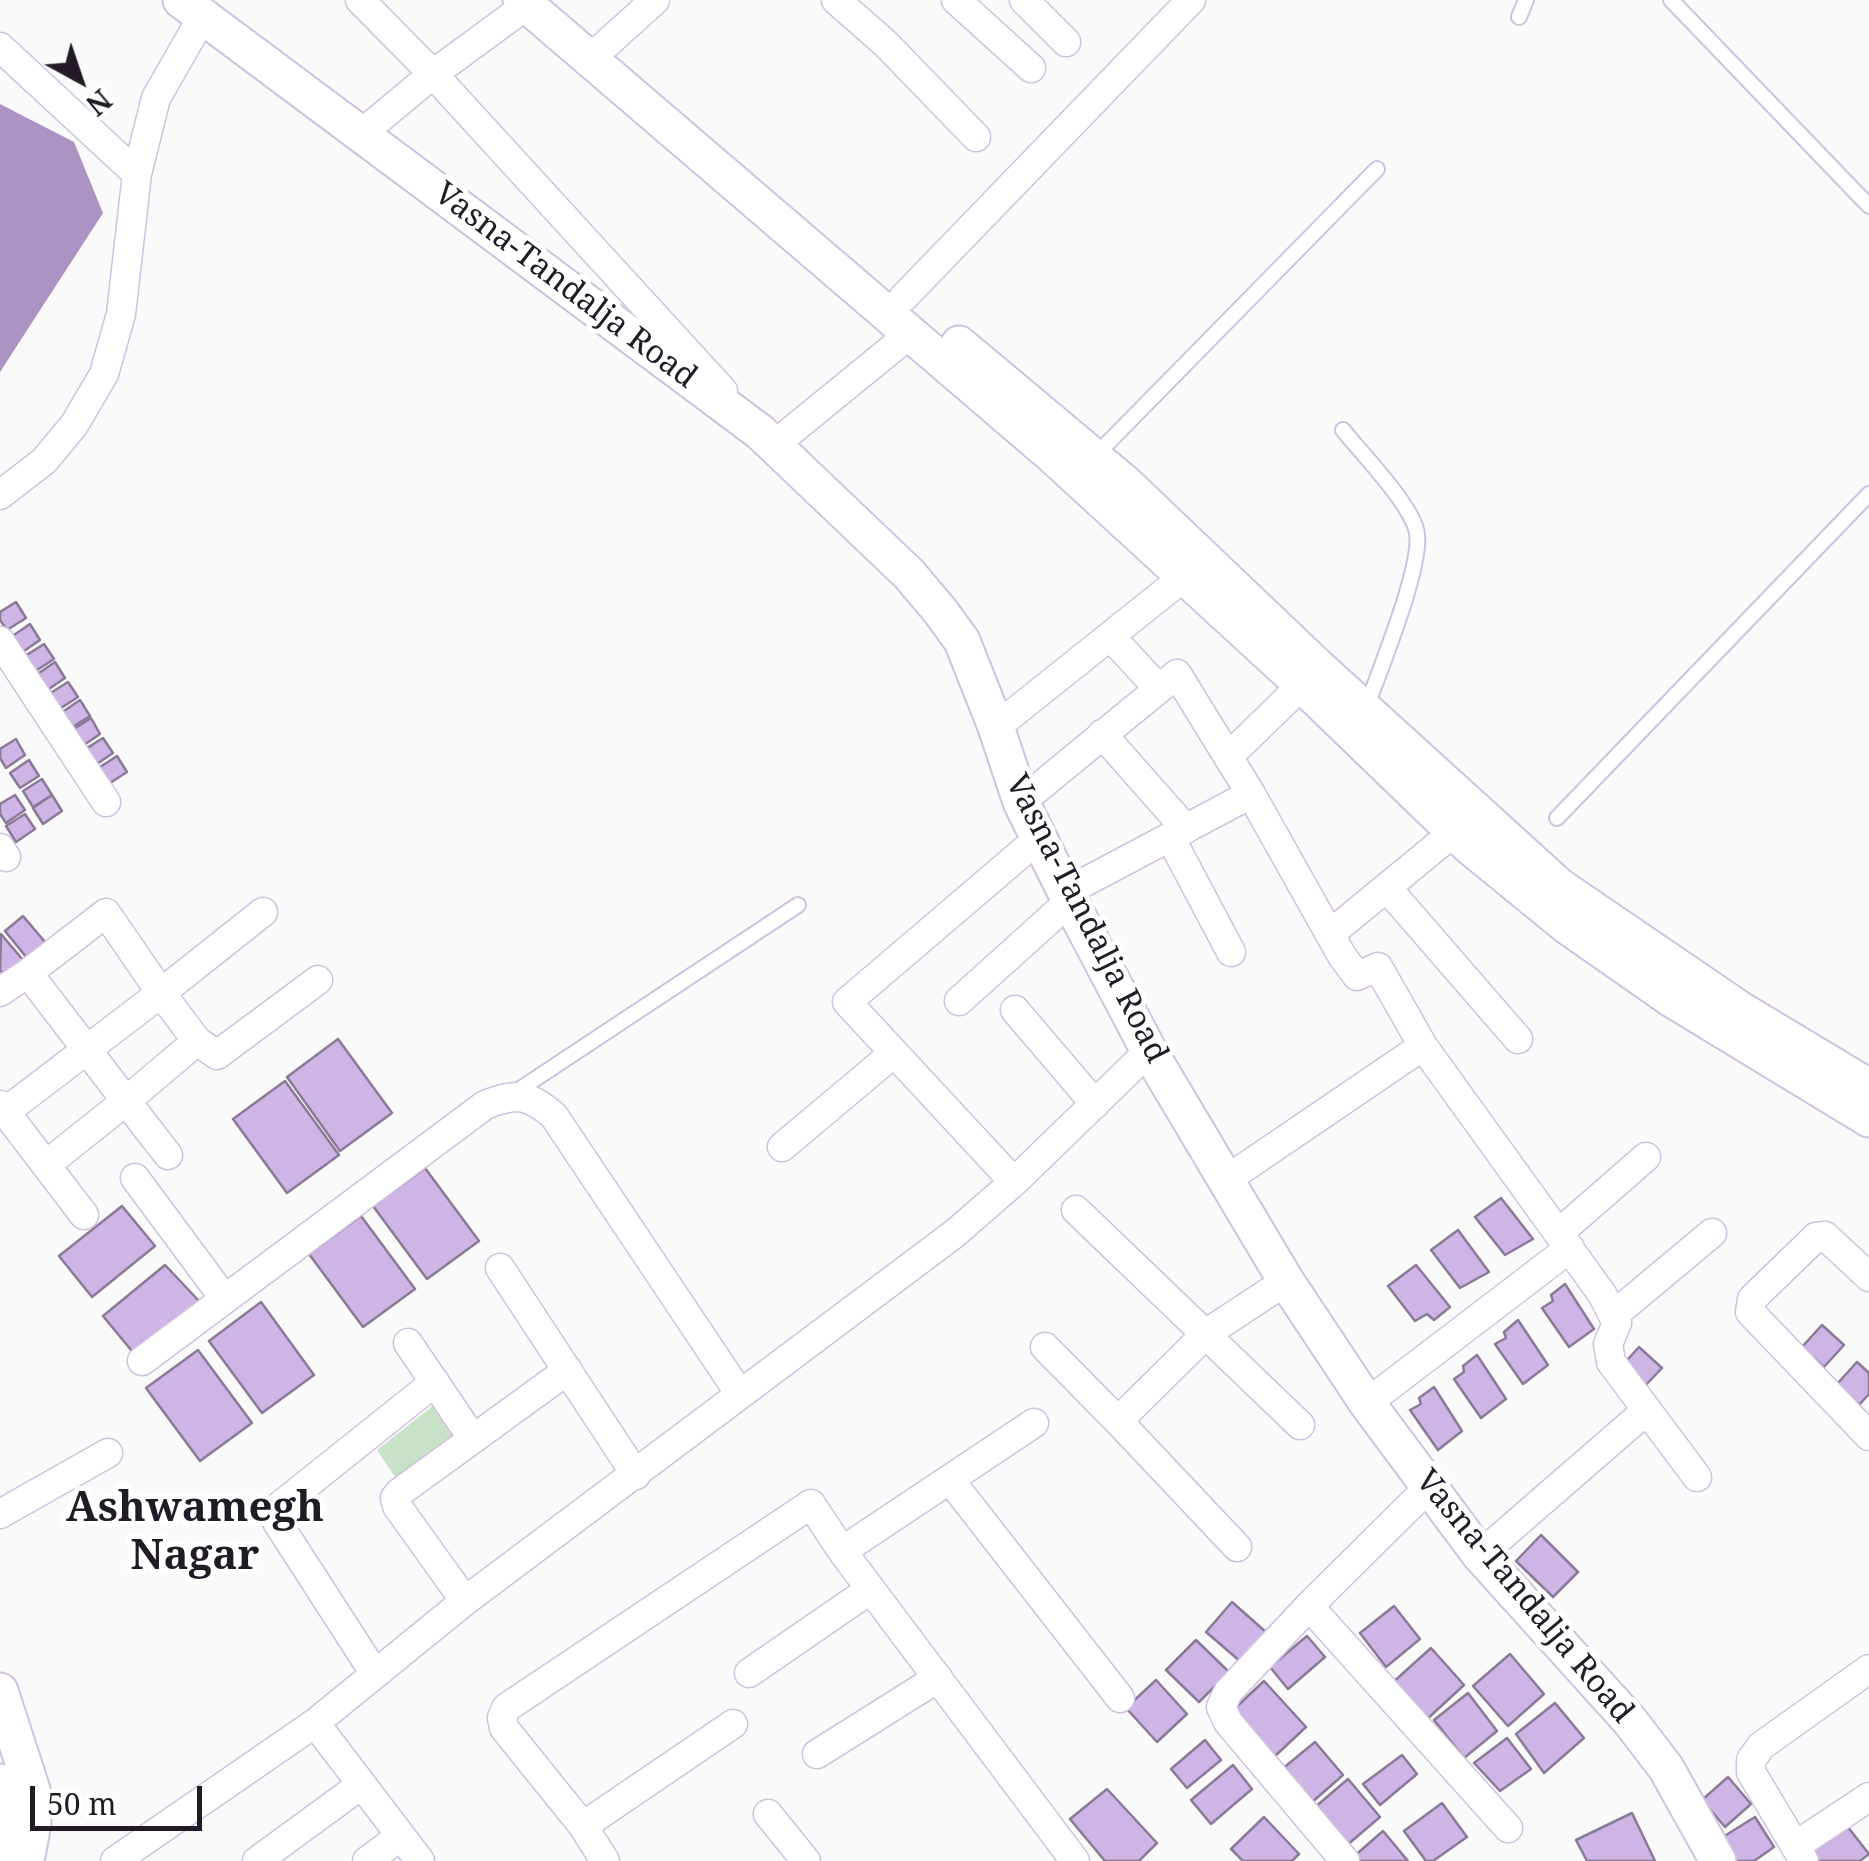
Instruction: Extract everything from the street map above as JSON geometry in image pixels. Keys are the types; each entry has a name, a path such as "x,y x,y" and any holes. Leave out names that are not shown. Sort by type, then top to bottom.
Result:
{"street":[{"path":"360,0 433,74 767,438 910,334"},
{"path":"602,48 655,0"},
{"path":"836,0 886,44 976,137"},
{"path":"956,0 1031,68"},
{"path":"1024,0 1066,42"},
{"path":"904,298 1191,0"},
{"path":"361,134 433,74 540,6"},
{"path":"540,6 602,48 1094,458 1559,886 1741,1010 1869,1088"},
{"path":"540,6 1053,456 1302,685 1454,832 1567,926 1670,998 1869,1120"},
{"path":"0,495 44,461 74,425 104,374 120,314 137,174 156,98 192,8"},
{"name":"Vasna-Tandalja Road","path":"192,8 767,438 910,574 962,641 1038,839 1150,1051 1286,1281 1367,1404 1480,1556 1630,1721 1666,1768 1718,1861"},
{"path":"0,46 137,174"},
{"path":"996,728 1184,577"},
{"path":"1110,636 1158,688"},
{"path":"0,641 106,802"},
{"path":"1021,802 1178,674 1357,976 1378,967 1423,1046 1615,1314 1618,1323 1607,1354 1697,1477"},
{"path":"1228,757 1302,685"},
{"path":"1102,734 1178,832 1230,952"},
{"path":"959,1001 1068,897 1251,794"},
{"path":"1330,934 1454,832"},
{"path":"1014,1182 847,1002 1038,839"},
{"path":"1386,888 1518,1039"},
{"path":"84,1215 2,1109 263,912"},
{"path":"0,992 106,914 198,1041 217,1054 318,980"},
{"path":"28,973 168,1155"},
{"path":"1016,1010 1095,1104"},
{"path":"47,1164 198,1041"},
{"path":"1226,1180 1423,1046"},
{"path":"115,1861 315,1723 465,1601 898,1278 1014,1182 1150,1051"},
{"path":"782,1147 894,1053"},
{"path":"142,1361 484,1105 510,1096 530,1098 554,1116 740,1394"},
{"path":"1367,1404 1565,1240 1646,1157"},
{"path":"134,1178 224,1298"},
{"path":"1076,1210 1300,1425"},
{"path":"1615,1314 1712,1233"},
{"path":"1869,1277 1825,1236 1816,1237 1752,1299 1750,1312 1869,1436"},
{"path":"500,1268 636,1475"},
{"path":"1118,1420 1207,1333 1286,1281"},
{"path":"408,1342 472,1439"},
{"path":"1045,1347 1237,1547"},
{"path":"465,1601 396,1506 396,1498 568,1370"},
{"path":"374,1674 275,1516 280,1503 435,1382"},
{"path":"1480,1556 1647,1410"},
{"path":"842,1551 1034,1423"},
{"path":"0,1514 108,1453"},
{"path":"950,1480 1120,1698"},
{"path":"1345,1861 1228,1722 1221,1707 1228,1692 1308,1606 1428,1488"},
{"path":"605,1861 583,1826 504,1728 506,1708 811,1504 842,1551 1075,1861"},
{"path":"749,1673 871,1589"},
{"path":"1308,1606 1508,1828"},
{"path":"1869,1669 1760,1746 1751,1760 1751,1772 1799,1853 1869,1797"},
{"path":"817,1754 938,1678"},
{"path":"0,1690 32,1790 33,1823 26,1861"},
{"path":"315,1723 420,1861"},
{"path":"583,1826 733,1724"},
{"path":"0,1782 6,1830 0,1853"},
{"path":"256,1861 361,1785"},
{"path":"768,1814 806,1861"},
{"path":"367,1861 401,1836"}],"lane":[{"path":"1520,17 1526,0"},
{"path":"1672,0 1869,206"},
{"path":"1094,458 1377,169"},
{"path":"1342,430 1410,514 1418,531 1407,589 1366,710"},
{"path":"1558,818 1869,494"},
{"path":"510,1096 798,905"}],"green space":[{"path":"434,1405 457,1432 397,1480 377,1450"}],"shaded area":[{"path":"0,104 74,142 103,213 0,372"}],"building":[{"path":"16,602 26,618 7,630 0,612"},
{"path":"30,624 40,640 21,653 11,637"},
{"path":"44,644 54,659 34,672 25,656"},
{"path":"55,662 65,678 46,691 36,675"},
{"path":"68,682 78,697 58,710 49,694"},
{"path":"80,700 90,716 71,728 61,713"},
{"path":"91,718 100,734 81,747 71,731"},
{"path":"103,738 113,753 94,766 84,750"},
{"path":"16,739 25,755 6,768 0,749"},
{"path":"117,756 127,772 107,785 97,769"},
{"path":"29,760 39,776 20,788 10,773"},
{"path":"42,779 52,795 33,807 23,791"},
{"path":"15,795 25,810 6,823 0,814 0,804"},
{"path":"52,795 62,811 43,824 33,808"},
{"path":"25,814 35,829 16,842 6,826"},
{"path":"23,916 45,942 27,958 5,931"},
{"path":"1,934 23,960 5,976 0,970"},
{"path":"338,1039 392,1113 340,1151 287,1077"},
{"path":"285,1081 339,1155 287,1193 233,1119"},
{"path":"425,1168 479,1241 427,1279 373,1206"},
{"path":"1501,1198 1533,1239 1505,1255 1475,1217"},
{"path":"122,1206 155,1246 92,1297 59,1256"},
{"path":"361,1216 415,1289 363,1327 309,1254"},
{"path":"1458,1230 1489,1272 1460,1288 1431,1250"},
{"path":"165,1265 200,1302 136,1356 103,1316"},
{"path":"1416,1265 1450,1307 1434,1320 1427,1314 1415,1321 1388,1286"},
{"path":"1565,1284 1594,1329 1569,1347 1542,1308 1553,1301 1551,1295"},
{"path":"261,1302 314,1375 262,1413 209,1341"},
{"path":"1518,1320 1548,1365 1523,1384 1495,1344 1506,1338 1504,1332"},
{"path":"1822,1325 1844,1345 1824,1367 1802,1347"},
{"path":"1639,1347 1662,1368 1641,1390 1619,1369"},
{"path":"198,1350 252,1423 200,1461 146,1388"},
{"path":"1477,1355 1506,1399 1481,1418 1454,1379"},
{"path":"1857,1362 1869,1373 1869,1394 1859,1405 1837,1384"},
{"path":"1434,1387 1462,1431 1438,1450 1410,1410 1421,1404 1419,1398"},
{"path":"1541,1535 1578,1572 1553,1597 1516,1561"},
{"path":"1232,1602 1267,1633 1241,1662 1206,1632"},
{"path":"1394,1606 1420,1639 1386,1667 1360,1633"},
{"path":"1307,1636 1325,1657 1288,1689 1270,1667"},
{"path":"1196,1640 1229,1672 1199,1702 1166,1670"},
{"path":"1431,1648 1464,1685 1425,1721 1391,1684"},
{"path":"1510,1654 1544,1694 1508,1726 1473,1686"},
{"path":"1156,1680 1187,1714 1157,1742 1126,1708"},
{"path":"1264,1681 1306,1727 1274,1757 1231,1712"},
{"path":"1468,1693 1497,1731 1464,1758 1434,1720"},
{"path":"1555,1703 1584,1738 1544,1773 1516,1734"},
{"path":"1507,1738 1531,1769 1500,1791 1474,1763"},
{"path":"1205,1740 1221,1760 1187,1788 1171,1769"},
{"path":"1315,1742 1343,1775 1310,1804 1281,1770"},
{"path":"1402,1755 1417,1774 1380,1805 1363,1784"},
{"path":"1233,1765 1252,1789 1211,1824 1191,1800"},
{"path":"1728,1777 1751,1804 1725,1827 1702,1800"},
{"path":"1348,1779 1380,1817 1346,1846 1314,1808"},
{"path":"1107,1789 1157,1843 1139,1861 1105,1861 1070,1819"},
{"path":"1442,1803 1467,1837 1433,1861 1426,1861 1404,1831"},
{"path":"1632,1813 1655,1861 1587,1861 1576,1840"},
{"path":"1264,1817 1299,1854 1292,1861 1243,1861 1231,1849"},
{"path":"1755,1817 1774,1847 1754,1861 1731,1861 1718,1840"},
{"path":"1840,1817 1869,1854 1860,1861 1810,1861 1800,1848"},
{"path":"1383,1831 1408,1861 1352,1861 1351,1859"}],"district":[{"name":"Ashwamegh Nagar","path":"195,1533"}]}
